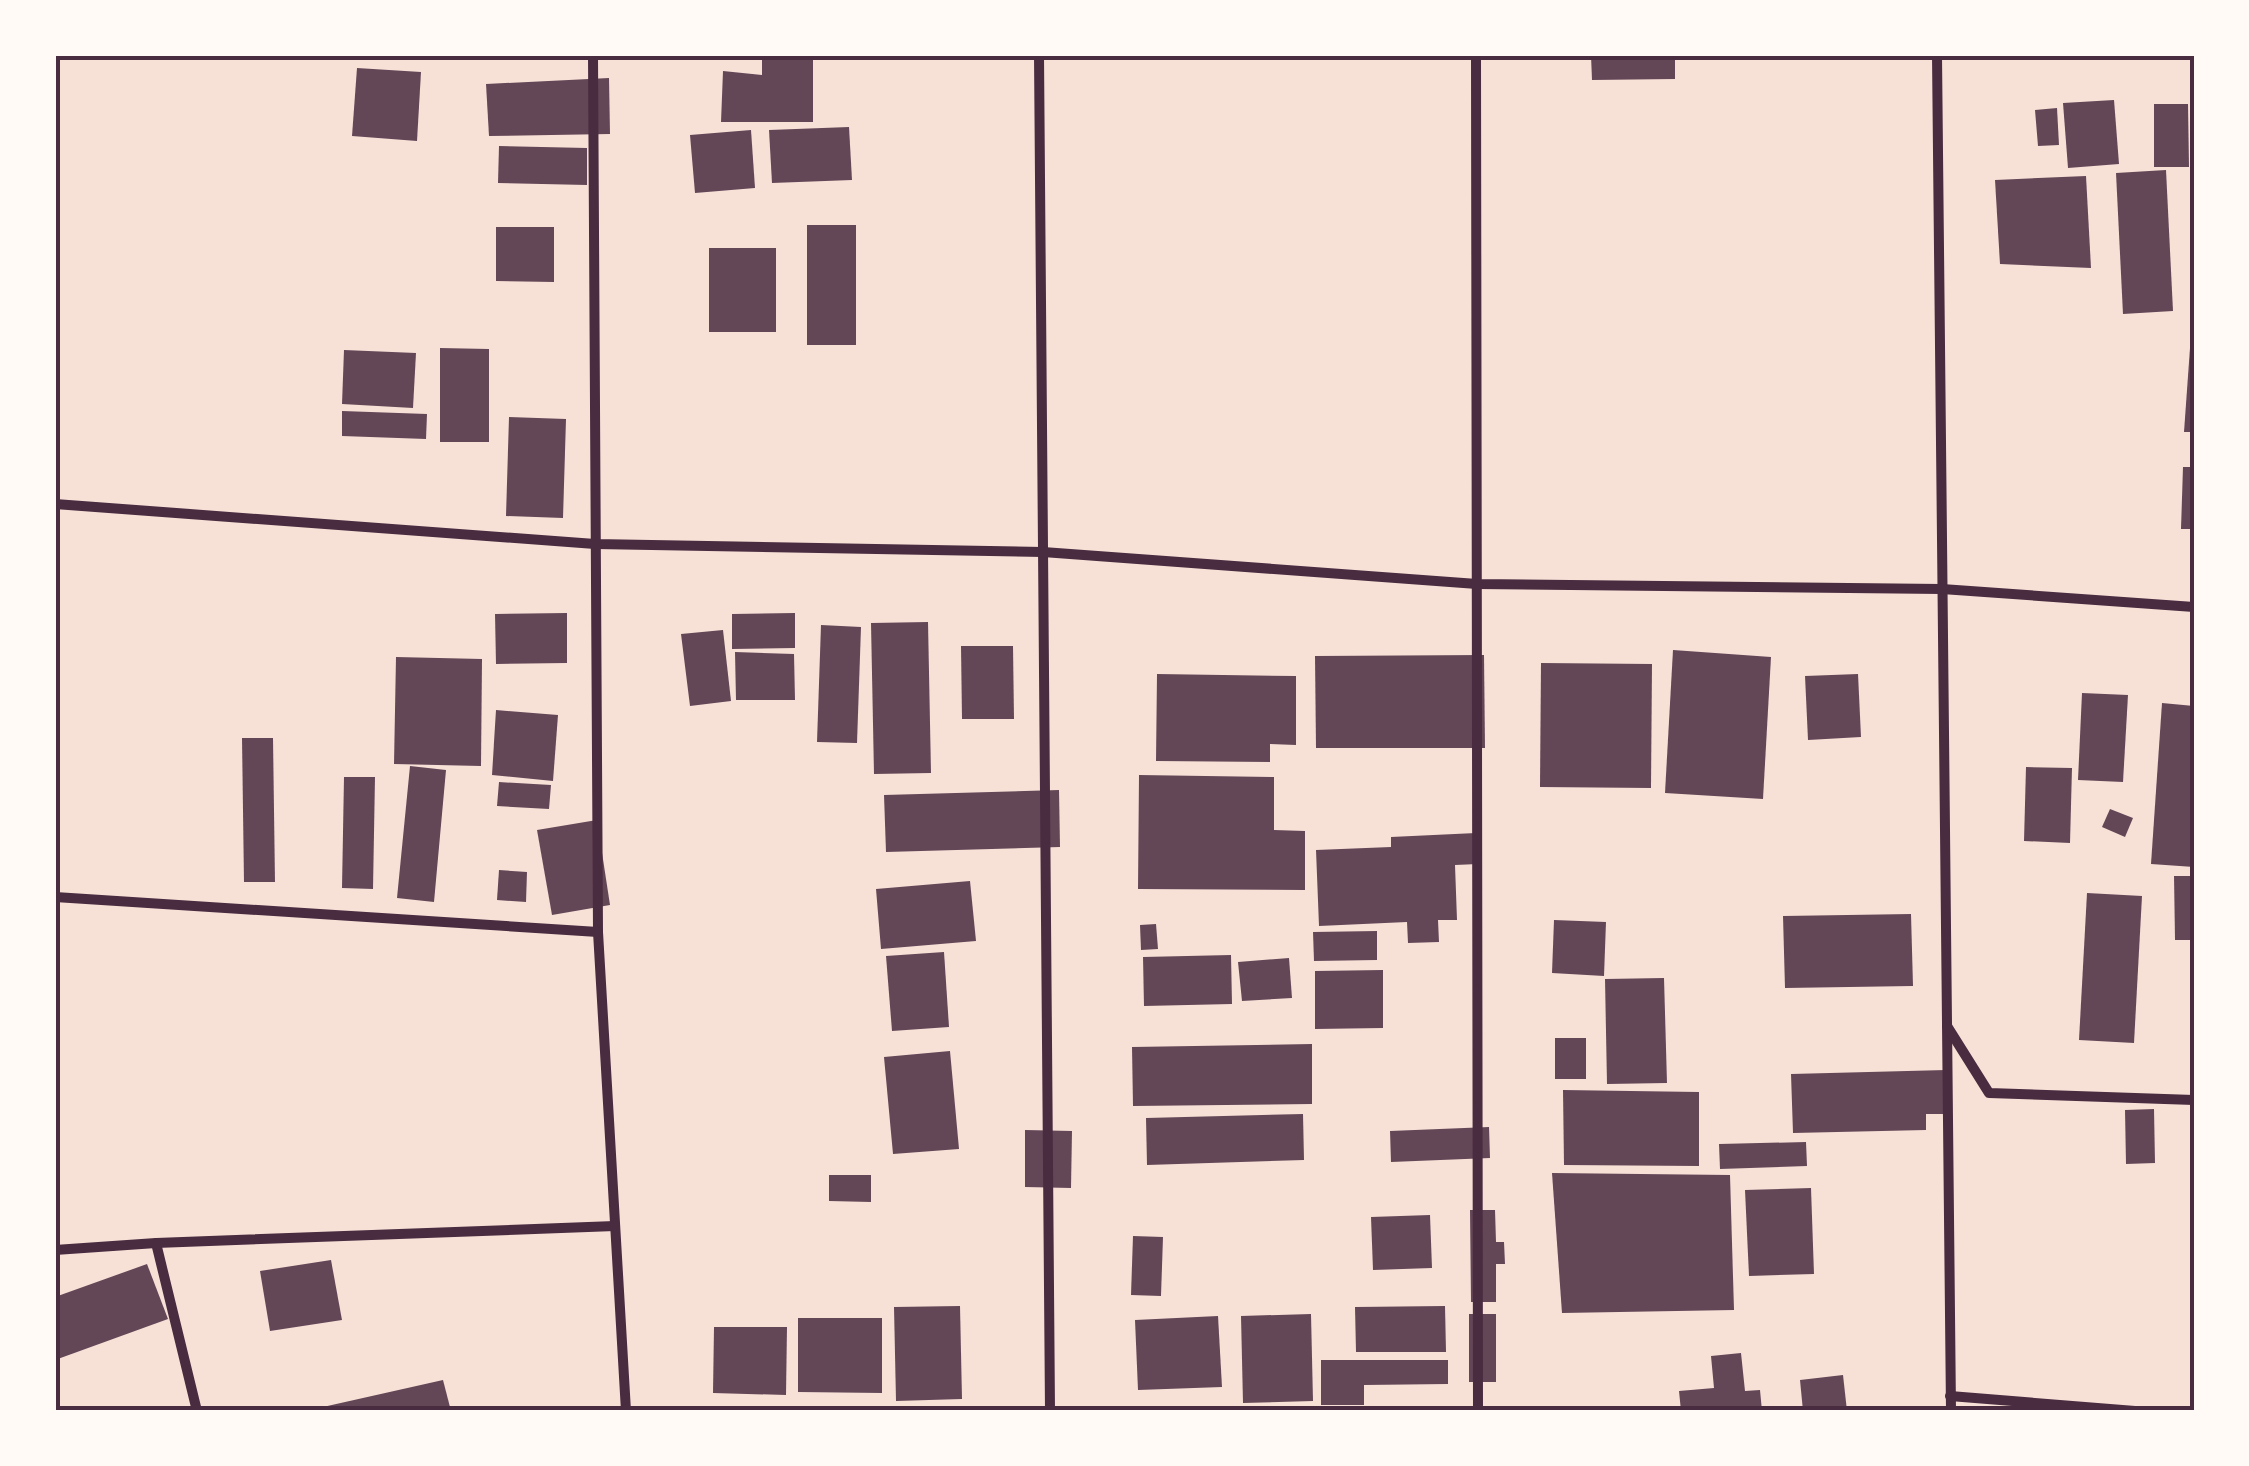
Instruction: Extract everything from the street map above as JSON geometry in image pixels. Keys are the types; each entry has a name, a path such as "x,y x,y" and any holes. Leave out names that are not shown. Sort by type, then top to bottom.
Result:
{"street":[{"path":"592,55 598,932 626,1411"},
{"path":"1038,55 1050,1411"},
{"path":"1476,55 1478,1411"},
{"path":"1937,55 1950,1411"},
{"path":"55,504 595,544 1043,552 1477,584 1942,590 2194,607"},
{"path":"55,897 598,932"},
{"path":"1946,1025 1989,1093 2194,1100"},
{"path":"55,1250 615,1226"},
{"path":"156,1243 197,1411"},
{"path":"1950,1396 2135,1411"}],"building":[{"path":"762,55 813,56 813,122 721,122 723,71 762,75"},
{"path":"1591,55 1675,55 1675,79 1592,80"},
{"path":"357,68 421,72 417,141 352,136"},
{"path":"609,78 610,134 489,136 486,84"},
{"path":"2114,100 2119,164 2068,168 2063,103"},
{"path":"2154,104 2188,104 2189,167 2154,167"},
{"path":"2057,108 2059,145 2038,146 2035,110"},
{"path":"849,127 852,180 772,183 769,130"},
{"path":"751,130 755,188 695,193 690,135"},
{"path":"499,146 587,148 587,185 498,183"},
{"path":"2166,170 2173,311 2123,314 2116,173"},
{"path":"2086,176 2091,268 2000,264 1995,180"},
{"path":"807,225 856,225 856,345 807,345"},
{"path":"496,227 554,227 554,282 496,281"},
{"path":"709,248 776,248 776,332 709,332"},
{"path":"2191,334 2194,432 2184,432"},
{"path":"440,348 489,349 489,442 440,442"},
{"path":"344,350 416,353 413,408 342,404"},
{"path":"342,411 427,414 426,439 342,436"},
{"path":"509,417 566,419 563,518 506,516"},
{"path":"2183,467 2194,467 2194,529 2181,529"},
{"path":"567,613 567,663 496,664 495,614"},
{"path":"795,613 795,648 732,649 732,614"},
{"path":"928,622 931,773 874,774 871,623"},
{"path":"821,625 861,627 857,743 817,742"},
{"path":"723,630 731,701 690,706 681,634"},
{"path":"961,646 1013,646 1014,719 962,719"},
{"path":"1673,650 1771,657 1763,799 1665,793"},
{"path":"735,652 794,654 795,700 736,700"},
{"path":"1484,655 1485,748 1316,748 1315,656"},
{"path":"396,657 482,659 481,766 394,764"},
{"path":"1541,663 1652,664 1651,788 1540,787"},
{"path":"1157,674 1296,676 1296,745 1270,744 1270,762 1156,761"},
{"path":"1858,674 1861,737 1808,740 1805,676"},
{"path":"2082,693 2128,695 2123,782 2078,780"},
{"path":"2162,703 2194,706 2194,867 2151,864"},
{"path":"496,710 558,715 553,781 492,775"},
{"path":"242,738 273,738 275,882 244,882"},
{"path":"410,766 446,770 434,902 397,898"},
{"path":"2026,767 2072,768 2070,843 2024,841"},
{"path":"1139,775 1274,777 1274,830 1305,831 1305,890 1138,889"},
{"path":"344,777 375,777 373,889 342,888"},
{"path":"499,782 551,785 549,809 497,806"},
{"path":"1059,790 1060,847 886,852 884,795"},
{"path":"2110,809 2133,818 2125,837 2102,827"},
{"path":"597,820 610,905 552,915 537,830"},
{"path":"1476,833 1478,864 1455,865 1457,920 1438,920 1439,942 1408,943 1407,922 1319,926 1316,850 1391,847 1391,837"},
{"path":"499,870 527,872 526,902 497,900"},
{"path":"2174,876 2194,876 2194,940 2175,940"},
{"path":"970,881 976,941 881,949 876,889"},
{"path":"2087,893 2142,896 2134,1043 2079,1040"},
{"path":"1911,914 1913,986 1785,988 1783,916"},
{"path":"1554,920 1606,922 1604,976 1552,973"},
{"path":"1156,924 1158,949 1141,950 1140,925"},
{"path":"1377,931 1377,960 1314,961 1313,932"},
{"path":"944,952 949,1027 892,1031 886,956"},
{"path":"1231,955 1232,1004 1144,1006 1143,957"},
{"path":"1289,958 1292,998 1242,1001 1238,962"},
{"path":"1383,970 1383,1028 1315,1029 1315,971"},
{"path":"1664,978 1667,1083 1607,1084 1605,979"},
{"path":"1555,1038 1586,1038 1586,1079 1555,1079"},
{"path":"1312,1044 1312,1104 1133,1106 1132,1047"},
{"path":"950,1051 959,1149 893,1154 884,1057"},
{"path":"1946,1070 1948,1114 1926,1114 1926,1130 1793,1133 1791,1074"},
{"path":"1563,1090 1699,1092 1699,1166 1564,1165"},
{"path":"2154,1109 2155,1163 2126,1164 2125,1110"},
{"path":"1303,1114 1304,1160 1147,1165 1146,1118"},
{"path":"1489,1127 1490,1158 1391,1162 1390,1131"},
{"path":"1025,1130 1072,1131 1071,1188 1025,1187"},
{"path":"1806,1142 1807,1166 1720,1169 1719,1144"},
{"path":"1552,1173 1730,1175 1734,1310 1562,1313"},
{"path":"829,1175 871,1175 871,1202 829,1201"},
{"path":"1811,1188 1814,1274 1749,1276 1745,1190"},
{"path":"1470,1210 1495,1210 1496,1242 1504,1242 1505,1264 1496,1264 1496,1302 1471,1302"},
{"path":"1430,1215 1432,1268 1373,1270 1371,1217"},
{"path":"1133,1236 1163,1237 1161,1296 1131,1295"},
{"path":"331,1260 342,1320 270,1331 260,1271"},
{"path":"147,1264 168,1319 55,1360 55,1297"},
{"path":"960,1306 962,1399 896,1401 894,1307"},
{"path":"1445,1306 1446,1352 1356,1352 1355,1307"},
{"path":"1311,1314 1313,1401 1243,1403 1241,1316"},
{"path":"1469,1314 1496,1314 1496,1382 1469,1382"},
{"path":"1218,1316 1222,1387 1138,1390 1135,1320"},
{"path":"798,1318 882,1318 882,1393 798,1392"},
{"path":"714,1327 787,1327 786,1395 713,1393"},
{"path":"1741,1353 1745,1391 1760,1390 1762,1411 1681,1411 1679,1391 1714,1388 1711,1356"},
{"path":"1321,1360 1448,1360 1448,1384 1364,1385 1364,1405 1321,1405"},
{"path":"1843,1375 1847,1411 1803,1411 1800,1380"},
{"path":"443,1380 451,1411 314,1411 314,1409"}]}
